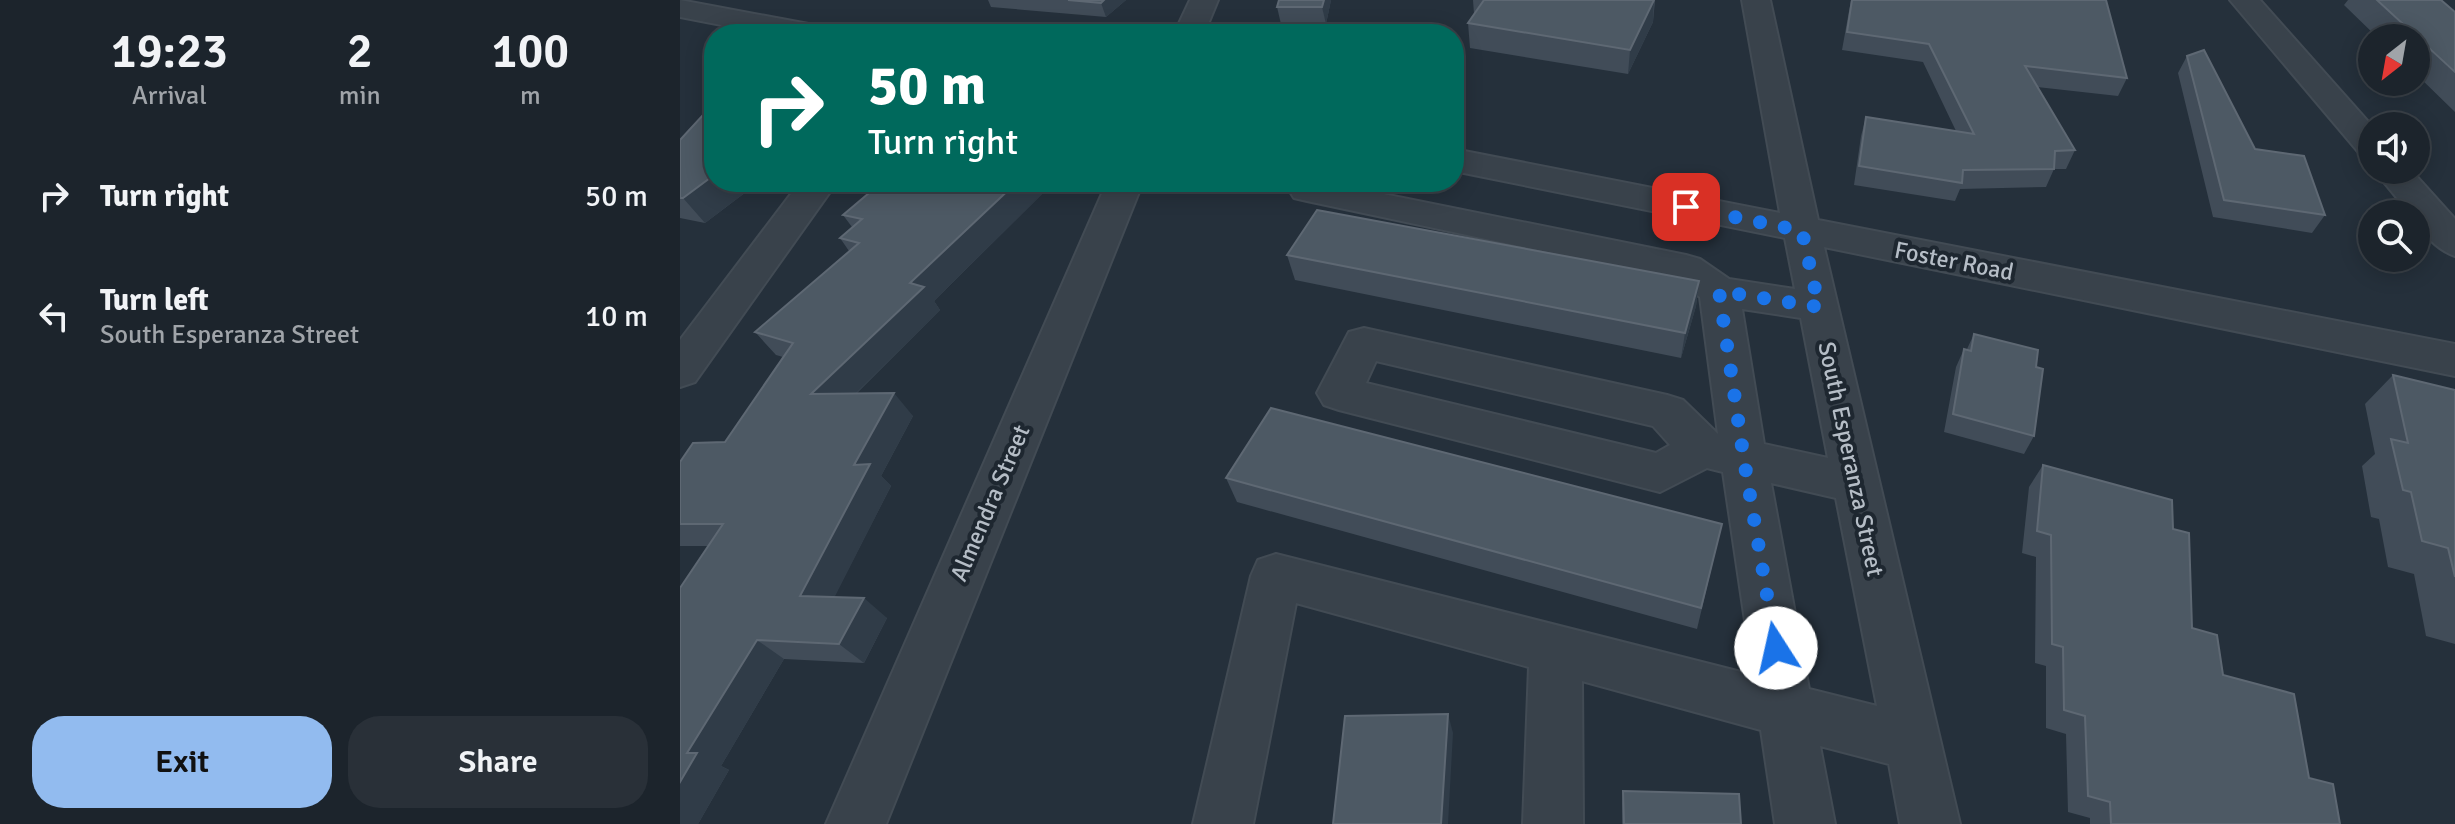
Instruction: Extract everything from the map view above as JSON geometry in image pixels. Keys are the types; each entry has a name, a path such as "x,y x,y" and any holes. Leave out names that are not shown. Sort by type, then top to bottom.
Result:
{"street":[{"path":"1193,24 1204,0"},
{"name":"South Esperanza Street","path":"1756,0 1802,231 1930,824"},
{"path":"2244,0 2358,131"},
{"path":"684,7 766,24"},
{"name":"Foster Road","path":"1464,162 2455,360"},
{"path":"1552,239 1571,184"},
{"path":"2404,184 2455,243"},
{"path":"680,371 812,192"},
{"name":"Almendra Street","path":"856,824 1121,192"},
{"path":"1317,192 1686,268 1719,291 1819,307"},
{"path":"1719,291 1723,454 1787,710 1805,824"},
{"path":"1723,454 1660,473 1339,393 1364,343 1667,412 1723,454 1856,483"},
{"path":"1223,824 1276,576 1912,743"},
{"path":"1553,824 1556,649"}],"building":[{"path":"1068,0 1104,0 1101,3"},
{"path":"1279,0 1324,0 1322,7 1277,7"},
{"path":"1484,0 1654,0 1630,50 1468,23"},
{"path":"1852,0 2106,0 2127,78 2025,66 2075,150 2055,151 2054,169 1963,170 1962,183 1859,166 1866,117 1974,134 1929,44 1847,32"},
{"path":"2377,0 2441,0 2455,12 2455,72 2430,49 2430,24 2403,24"},
{"path":"2204,50 2255,149 2304,156 2325,215 2224,200 2187,56"},
{"path":"704,114 704,182 683,198 680,198 680,140"},
{"path":"870,192 1006,192 910,283 924,287 811,394 894,393 854,465 870,464 800,596 864,598 839,644 757,640 687,753 697,753 680,782 680,588 723,524 680,524 680,462 693,443 725,442 793,343 755,332 859,243 840,238 862,219 843,215"},
{"path":"1317,210 1699,281 1685,333 1287,255"},
{"path":"1974,334 2038,350 2036,367 2043,369 2034,436 1953,414 1964,349 1971,351"},
{"path":"2393,375 2455,390 2455,577 2448,548 2422,541 2411,492 2403,490 2391,439 2408,443"},
{"path":"1271,408 1722,524 1701,608 1226,478"},
{"path":"2043,465 2172,500 2173,529 2189,533 2192,628 2217,635 2223,675 2294,694 2309,778 2333,784 2340,824 2111,824 2110,802 2088,796 2085,716 2064,710 2063,647 2052,644 2051,535 2037,531"},
{"path":"1448,714 1441,824 1333,824 1345,716"},
{"path":"1623,791 1739,794 1741,824 1624,824"}],"route":[{"path":"1686,207 1802,231 1819,307 1719,291 1776,648"}]}
